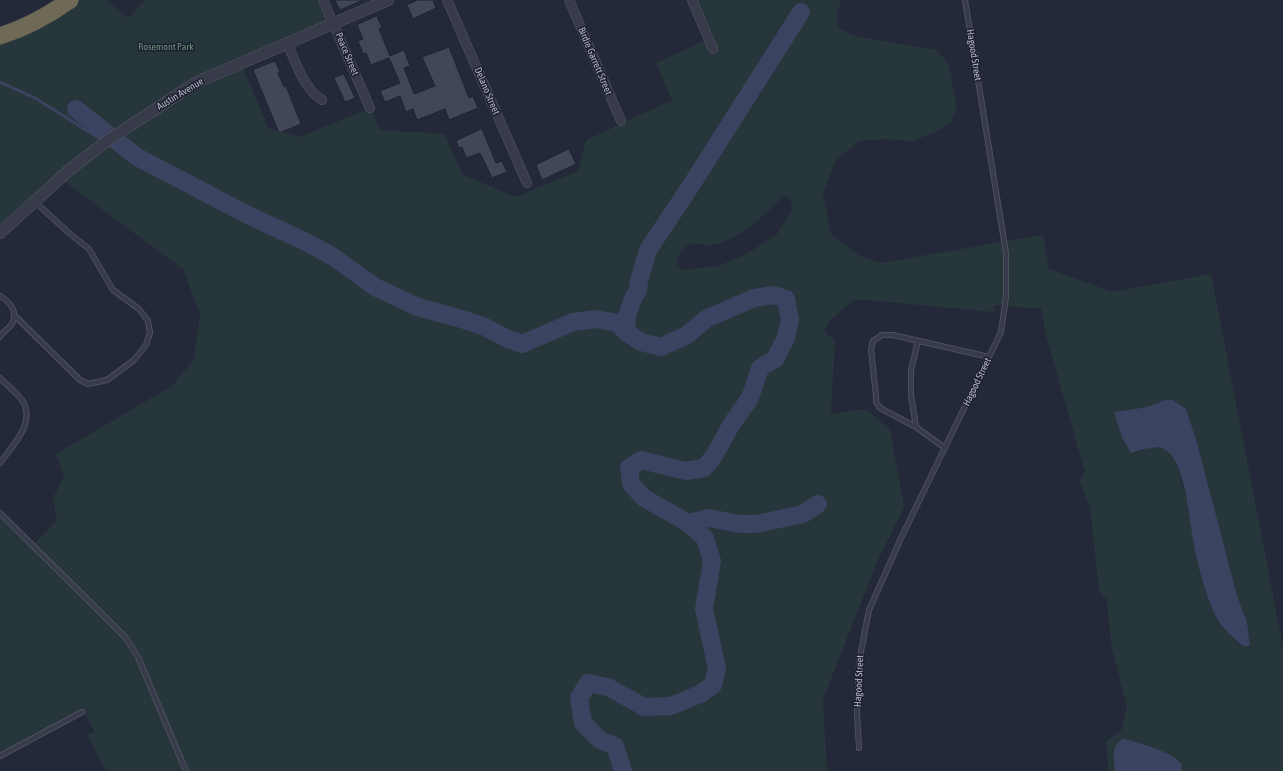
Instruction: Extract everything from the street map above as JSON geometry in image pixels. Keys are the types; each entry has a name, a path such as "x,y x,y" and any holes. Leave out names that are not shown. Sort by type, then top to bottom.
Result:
{"highway":[{"path":"0,36 12,32 53,12 70,0"}],"street":[{"name":"Peace Street","path":"323,0 370,108"},
{"name":"Austin Avenue","path":"0,233 68,171 104,143 195,83 333,22 388,0"},
{"name":"Delano Street","path":"447,0 526,183"},
{"name":"Birdie Garrett Street","path":"569,0 620,122"},
{"path":"692,0 713,49"},
{"path":"287,43 303,79 315,95 322,100"}],"lane":[{"name":"Hagood Street","path":"859,748 857,713 858,662 868,610 944,448 1001,332 1006,297 1006,253 965,0"},
{"path":"0,296 12,307 15,316 80,380 88,384 107,380 134,360 146,345 150,333 148,321 140,309 113,290 90,249 69,233 34,201"},
{"path":"0,337 15,316"},
{"path":"944,448 916,427 887,413 880,408 876,402 871,349 873,341 882,335 901,336 989,357"},
{"path":"916,427 910,375 918,341"},
{"path":"0,378 22,400 26,409 27,418 24,429 0,463"},
{"path":"0,513 126,638 138,657 186,771"},
{"path":"0,756 82,712"}],"green space":[{"name":"Rosemont Park","path":"70,0 106,0 128,18 145,0 323,0 333,23 241,63 268,128 300,137 370,108 380,130 444,134 463,175 516,197 578,171 586,140 672,100 656,63 708,39 692,0 841,0 837,14 838,28 854,36 937,50 948,63 957,107 951,122 938,131 912,141 886,139 859,141 836,160 823,193 831,234 860,256 880,263 1043,235 1049,269 1112,292 1211,274 1283,647 1283,771 1182,771 1182,764 1113,748 1115,771 1109,771 1106,742 1122,729 1127,707 1111,643 1107,600 1099,591 1090,508 1080,481 1085,472 1047,339 1041,309 994,305 994,312 855,299 829,321 824,331 835,340 831,414 866,409 890,430 904,507 878,560 823,699 827,771 106,771 87,735 95,732 84,711 0,757 0,513 33,545 57,520 53,498 64,476 56,454 172,386 194,359 200,314 183,269 60,178 0,233 0,36","holes":["784,195 791,200 792,211 777,234 747,254 719,266 683,270 677,264 680,252 691,243 713,245 734,237 752,225","1165,400 1173,400 1186,410 1196,439 1238,599 1247,622 1250,646 1218,619 1204,581 1194,545 1190,511 1178,469 1172,455 1160,447 1144,449 1131,453 1115,412 1147,407"]}],"water":[{"path":"1165,400 1173,400 1186,409 1196,439 1238,599 1247,622 1250,646 1243,646 1227,631 1218,620 1210,603 1203,583 1196,554 1184,487 1177,465 1172,456 1160,447 1144,449 1131,453 1122,437 1114,412 1147,407"},
{"path":"1123,739 1145,745 1172,756 1182,765 1182,771 1115,771 1114,749"}],"building":[{"path":"335,0 363,0 340,10"},
{"path":"418,0 433,0 436,8 413,19 407,5"},
{"path":"377,16 382,28 379,29 390,56 404,50 410,66 404,68 414,94 435,86 422,57 449,47 469,98 473,96 478,108 449,120 445,109 417,120 413,109 406,112 400,96 385,102 380,91 400,83 389,58 371,65 366,53 363,54 358,41 363,39 357,25"},
{"path":"275,61 280,72 278,73 284,87 286,86 301,124 279,133 253,70"},
{"path":"344,74 355,98 345,102 334,78"},
{"path":"482,129 496,163 502,161 507,172 492,178 480,153 466,158 462,147 459,148 456,141"},
{"path":"569,149 576,164 542,180 536,165"}],"waterway":[{"path":"626,332 627,316 634,296 638,291 639,281 648,250 690,187 801,12"},
{"path":"0,82 35,98 102,140"},
{"path":"76,109 137,157 248,215 332,256 375,287 418,307 485,327 508,339 522,344 573,322 596,319 617,323 626,332 641,342 661,347 687,335 706,319 754,298 774,295 786,299 790,320 786,338 775,359 760,368 750,398 731,425 714,456 704,468 686,471 641,460 629,468 631,484 644,498 688,523 705,538 712,561 704,609 717,668 713,685 700,694 671,706 644,707 608,687 588,683 579,698 583,723 600,740 615,746 623,771"},
{"path":"107,144 199,197 384,287"},
{"path":"688,523 709,518 739,524 756,524 803,514 818,504"}]}
